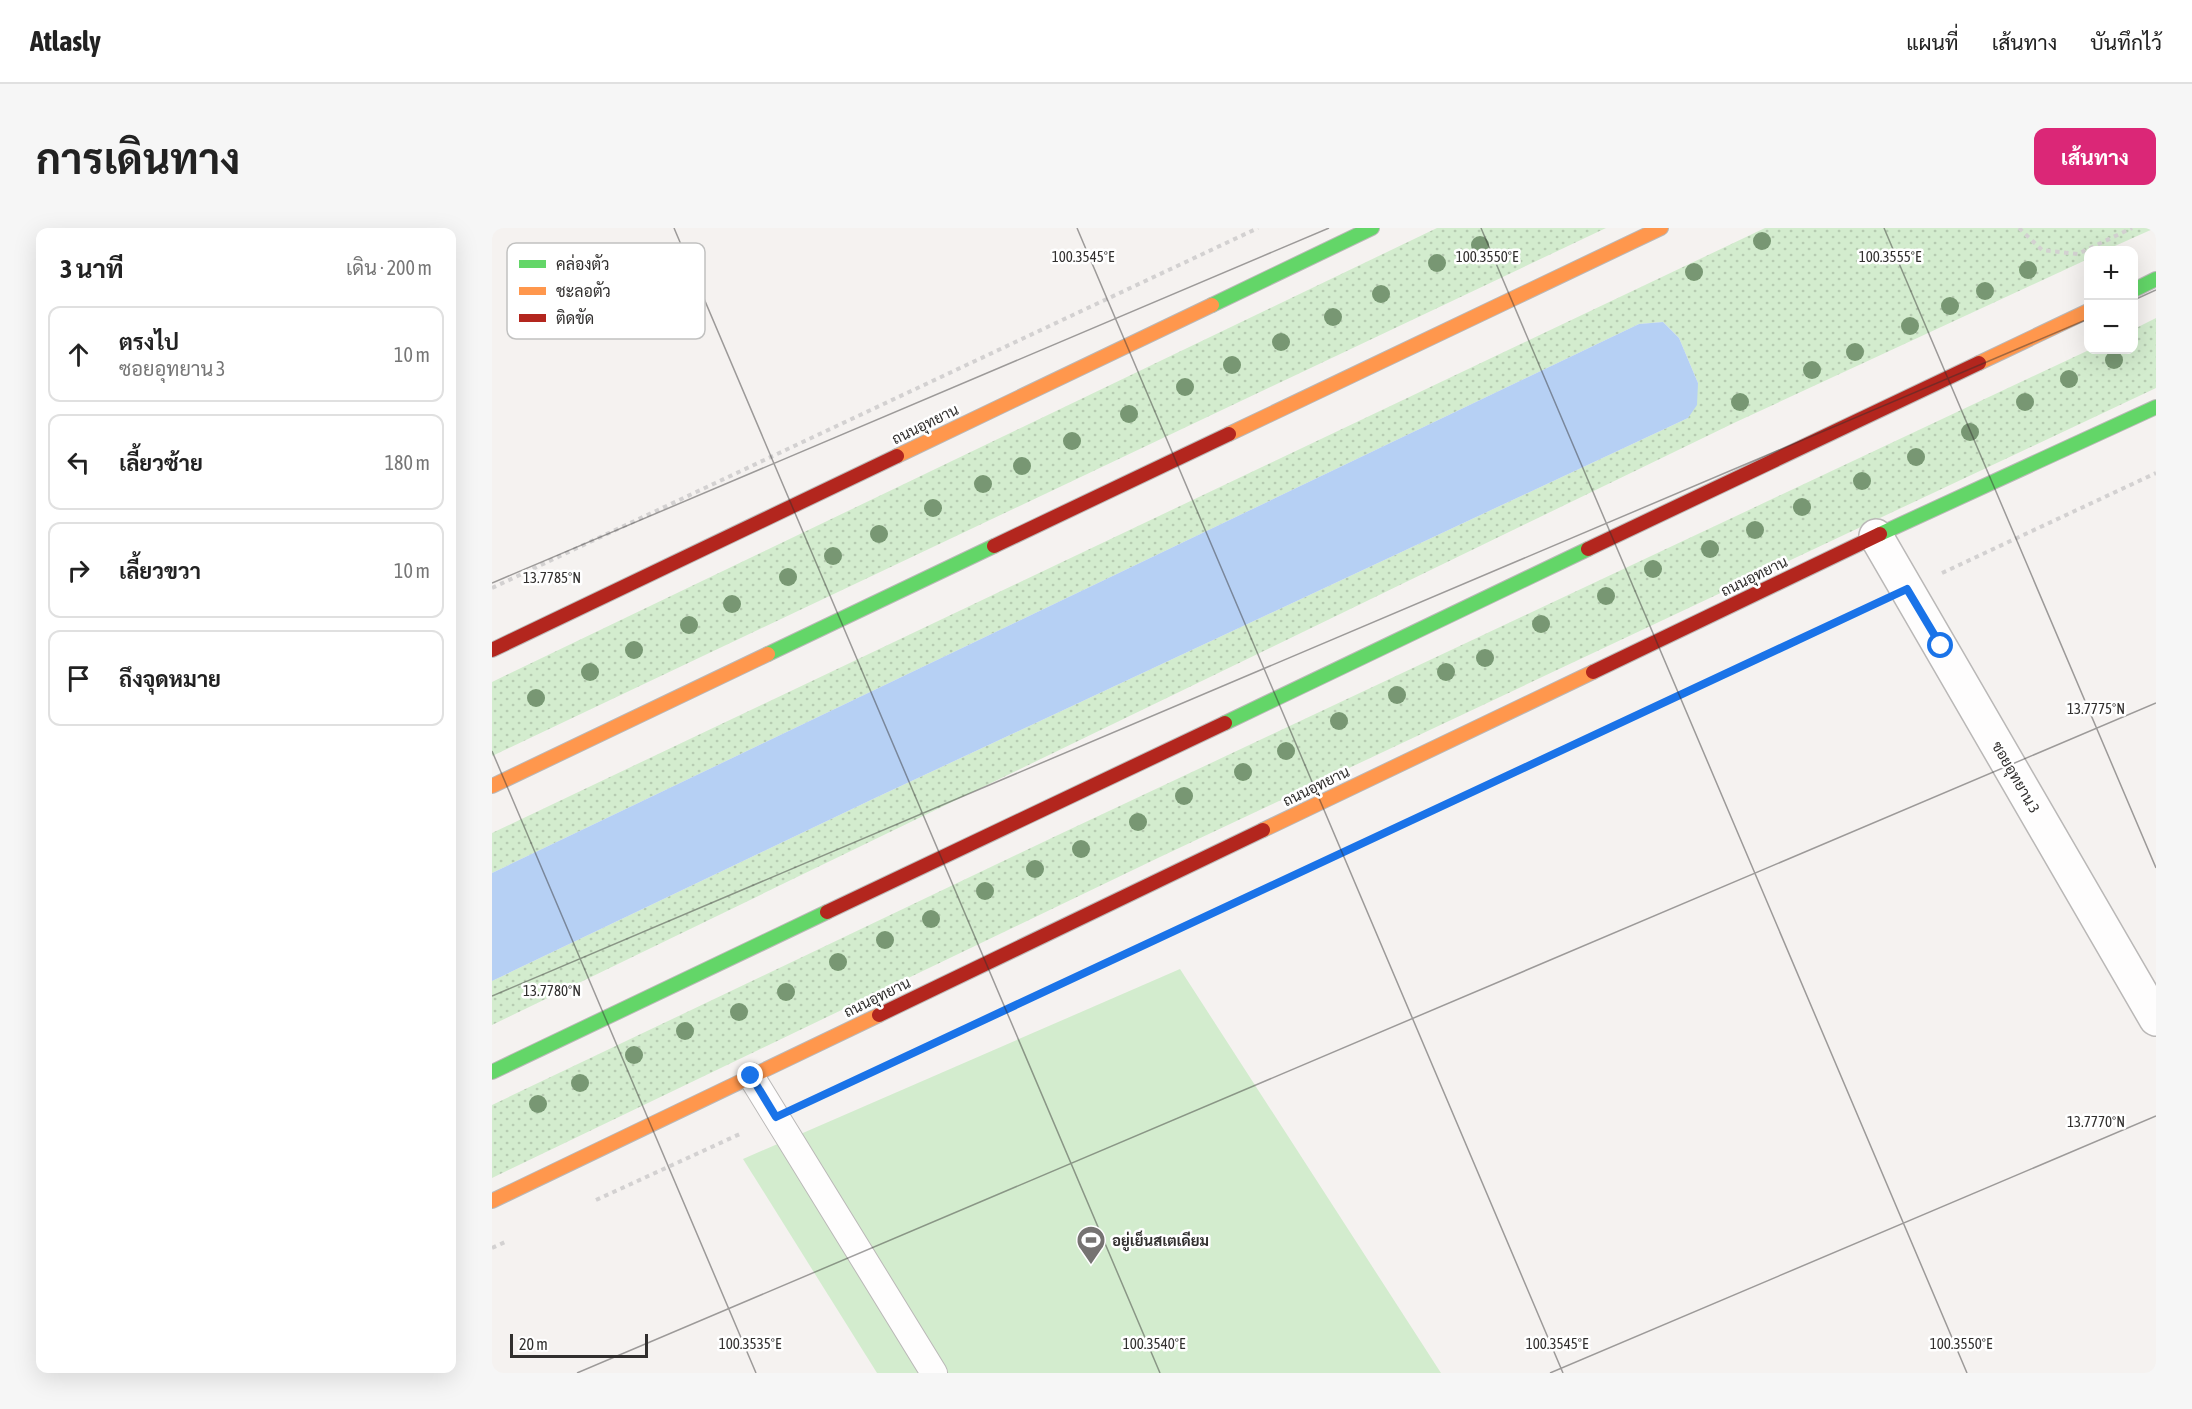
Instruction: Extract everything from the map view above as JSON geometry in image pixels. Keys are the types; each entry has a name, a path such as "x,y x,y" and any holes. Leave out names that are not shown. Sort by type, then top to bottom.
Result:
{"main road":[{"name":"ถนนอุทยาน","path":"492,650 1372,228"},
{"path":"492,786 1661,228"},
{"path":"2138,288 2156,279"},
{"path":"492,1072 2084,313"},
{"name":"ถนนอุทยาน","path":"492,1201 1876,536 2156,407"}],"street":[{"name":"ซอยอุทยาน 3","path":"1876,536 2156,1020"}],"lane":[{"path":"751,1076 934,1373"}],"path":[{"path":"492,588 1258,228"},
{"path":"2019,228 2042,250 2078,254 2132,228"},
{"path":"587,1204 2156,473"},
{"path":"492,1248 513,1238"}],"green space":[{"path":"1437,228 1606,228 492,756 492,682"},
{"path":"1765,228 2155,228 2115,246 2084,246 2084,261 1736,422 492,1025 492,981 873,799 1688,418 1698,383 1679,338 1663,322 1639,324 492,873 492,833"},
{"path":"2156,318 2156,388 1160,857 492,1178 492,1105 1058,835 2084,352 2138,354 2138,327"},
{"name":"อยู่เย็นสเตเดียม","path":"1180,969 1441,1373 877,1373 743,1159"}],"water":[{"path":"1663,322 1679,338 1698,383 1697,405 1688,418 873,799 492,981 492,873 1639,324"}],"traffic: fast":[{"path":"1212,305 1372,228"},
{"path":"2138,288 2156,279"},
{"path":"1880,534 2156,407"},
{"path":"768,654 994,546"},
{"path":"1225,723 1588,549"},
{"path":"492,1072 827,912"}],"traffic: slow":[{"path":"1229,434 1661,228"},
{"path":"897,456 1212,305"},
{"path":"1979,363 2084,313"},
{"path":"492,786 768,654"},
{"path":"1263,830 1593,672"},
{"path":"492,1201 879,1015"}],"traffic: jam":[{"path":"1588,549 1979,363"},
{"path":"994,546 1229,434"},
{"path":"492,650 897,456"},
{"path":"1593,672 1880,534"},
{"path":"827,912 1225,723"},
{"path":"879,1015 1263,830"}],"place":[{"name":"อยู่เย็นสเตเดียม","path":"1091,1266"}],"route":[{"path":"751,1076 776,1117 1907,589 1941,646"}]}
